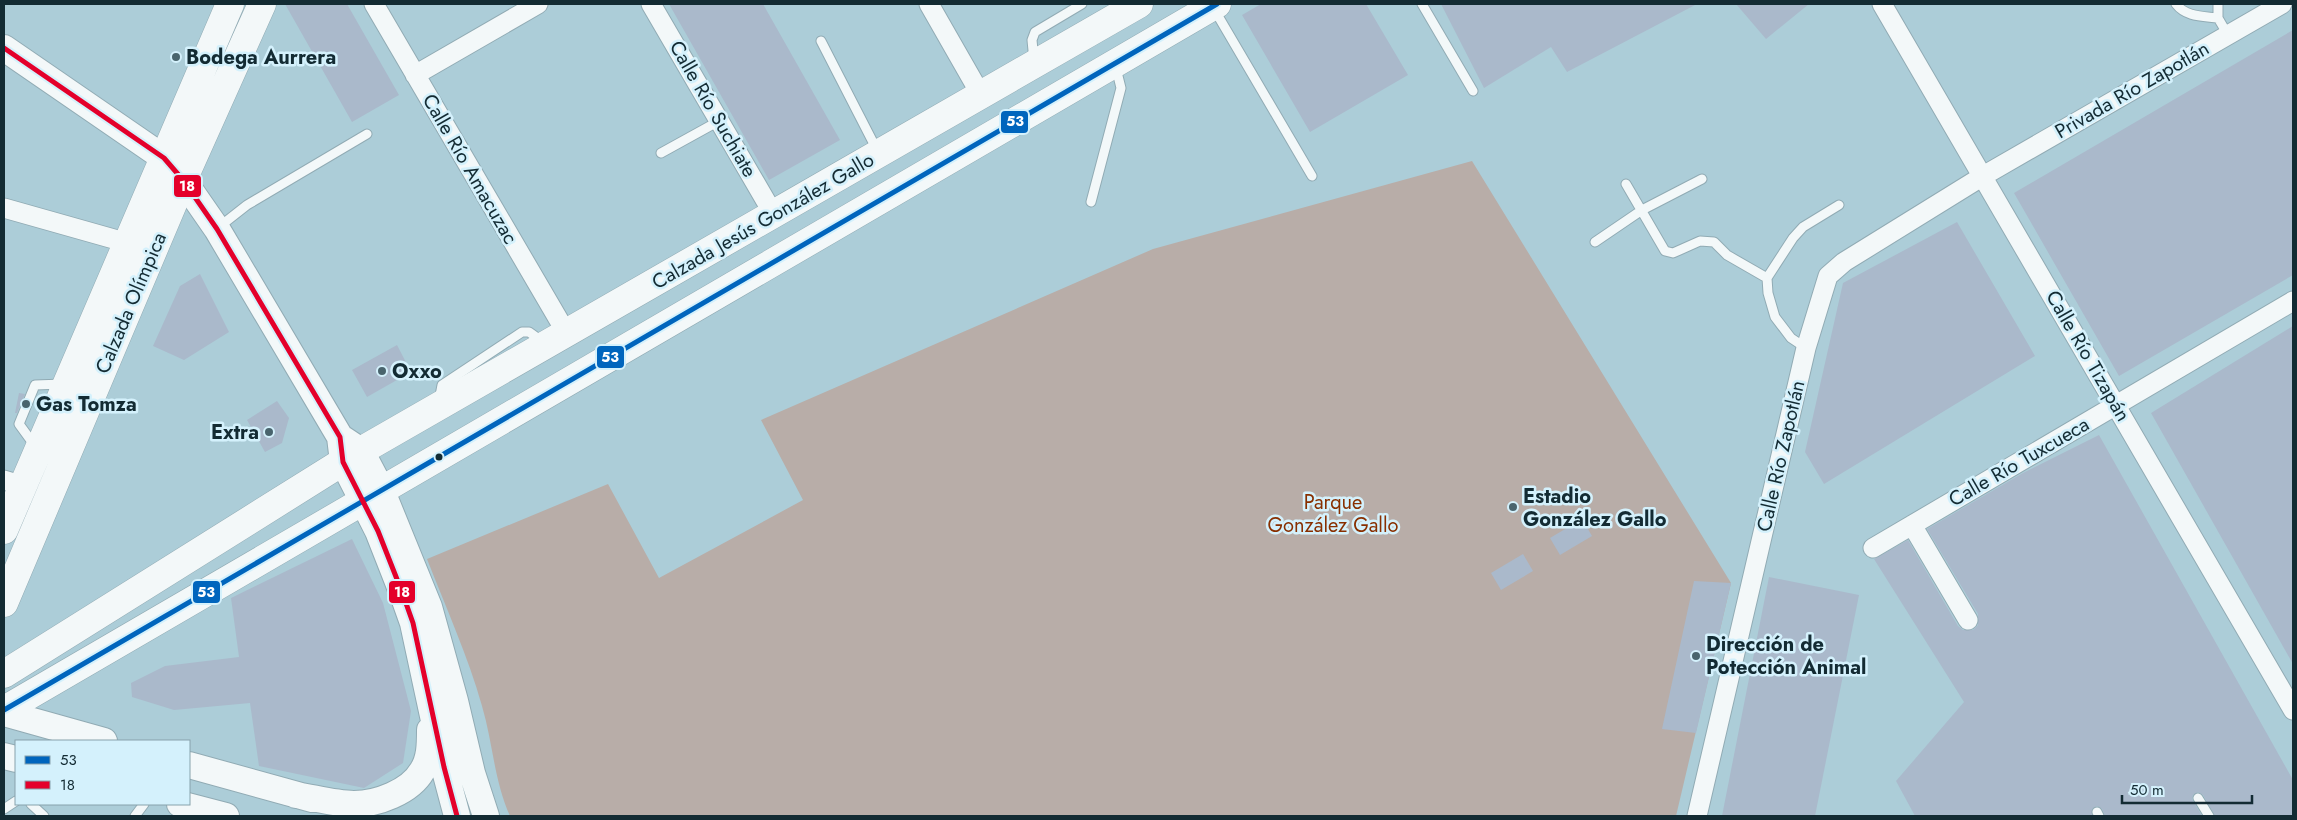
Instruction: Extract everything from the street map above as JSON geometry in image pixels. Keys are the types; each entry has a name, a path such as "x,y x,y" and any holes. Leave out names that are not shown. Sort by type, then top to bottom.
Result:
{"main road":[{"name":"Calzada Olímpica","path":"4,530 14,483 39,451 230,4"},
{"name":"Calzada Olímpica","path":"4,603 183,180 262,4"},
{"name":"Calzada Jesús González Gallo","path":"4,674 348,450 438,407 1139,4"},
{"name":"Calzada Jesús González Gallo","path":"4,711 1214,5"},
{"path":"4,48 164,158 183,180 217,229 348,450 429,608 455,701 472,773 486,816"},
{"path":"372,495 415,632 444,768 457,816"},
{"path":"296,795 354,804 377,801 394,795 409,784 422,772 428,758 430,741 429,696"},
{"path":"4,711 101,740"},
{"path":"190,765 375,816"},
{"path":"184,805 226,816"}],"street":[{"name":"Calle Río Amacuzac","path":"374,4 416,75 557,339"},
{"path":"416,75 538,4"},
{"name":"Calle Río Suchiate","path":"651,4 774,215"},
{"path":"929,4 981,95"},
{"name":"Calle Río Tizapán","path":"1882,4 2293,710"},
{"name":"Privada Río Zapotlán","path":"1983,176 2282,4"},
{"name":"Calle Río Zapotlán","path":"1696,816 1806,348 1828,276 1836,268 1983,176"},
{"path":"4,208 128,243"},
{"name":"Calle Río Tuxcueca","path":"1873,548 2293,301"},
{"path":"1912,525 1968,620"}],"lane":[{"path":"1034,64 1032,36 1034,32 1082,4"},
{"path":"1422,4 1473,91"},
{"path":"2176,4 2187,14 2218,18"},
{"path":"2218,4 2218,18 2228,35"},
{"path":"1214,5 1312,176"},
{"path":"821,41 879,154"},
{"path":"1092,202 1121,88 1114,63"},
{"path":"661,153 719,120"},
{"path":"217,229 247,205 368,134"},
{"path":"1595,242 1642,210 1702,180"},
{"path":"1626,184 1665,251 1673,253 1700,241 1714,242 1727,255 1767,278"},
{"path":"1806,348 1791,338 1775,317 1768,294 1767,278 1793,238 1803,227 1840,205"},
{"path":"2198,798 2209,816"},
{"path":"4,809 15,802"},
{"path":"31,805 44,816"},
{"path":"135,816 143,805"}],"green space":[{"name":"Parque González Gallo","path":"1472,161 1731,583 1676,816 510,816 500,789 486,720 476,687 427,559 608,484 659,578 803,500 761,420 1153,249"}],"building":[{"path":"285,4 347,4 399,95 352,122"},
{"path":"669,4 763,4 840,140 769,180"},
{"path":"1261,4 1366,4 1408,75 1310,132 1242,15"},
{"path":"1441,4 1697,4 1567,72 1551,47 1484,88"},
{"path":"1736,4 1809,4 1766,39"},
{"path":"2293,30 2293,275 2119,376 2014,193"},
{"path":"1957,222 2035,356 1824,484 1805,452 1843,283"},
{"path":"200,274 229,332 184,360 153,346 180,286"},
{"path":"2293,326 2293,664 2151,413"},
{"name":"Oxxo","path":"397,345 411,372 367,397 352,370"},
{"path":"19,393 25,394 17,413 15,413"},
{"name":"Extra","path":"277,401 289,418 282,443 265,452 247,420"},
{"path":"2099,435 2293,780 2293,816 2215,816 2203,795 2198,792 2193,795 2192,799 2202,816 2105,816 2102,809 2097,806 2092,809 2092,816 1915,816 1896,781 1964,702 1874,559 1908,540 1958,626 1963,630 1973,630 1978,625 1978,614 1927,529 2023,473"},
{"path":"1582,519 1592,536 1560,555 1550,538"},
{"path":"352,539 383,603 411,711 403,763 364,788 259,766 250,703 174,710 132,697 131,683 165,666 239,657 231,598"},
{"path":"1523,554 1533,571 1501,590 1491,573"},
{"path":"1769,577 1859,595 1815,816 1722,816"},
{"name":"Dirección de Potección Animal","path":"1694,581 1731,583 1696,733 1662,729"}],"transit line":[{"name":"53","path":"4,710 1217,4"},
{"name":"18","path":"4,48 164,158 183,180 217,229 340,437 343,462 378,531 413,623 444,767 457,816"}],"place":[{"name":"Bodega Aurrera","path":"176,57"},
{"name":"Oxxo","path":"382,371"},
{"name":"Gas Tomza","path":"26,404"},
{"name":"Extra","path":"269,432"},
{"name":"Estadio González Gallo","path":"1513,507"},
{"name":"Dirección de Potección Animal","path":"1696,656"}]}
